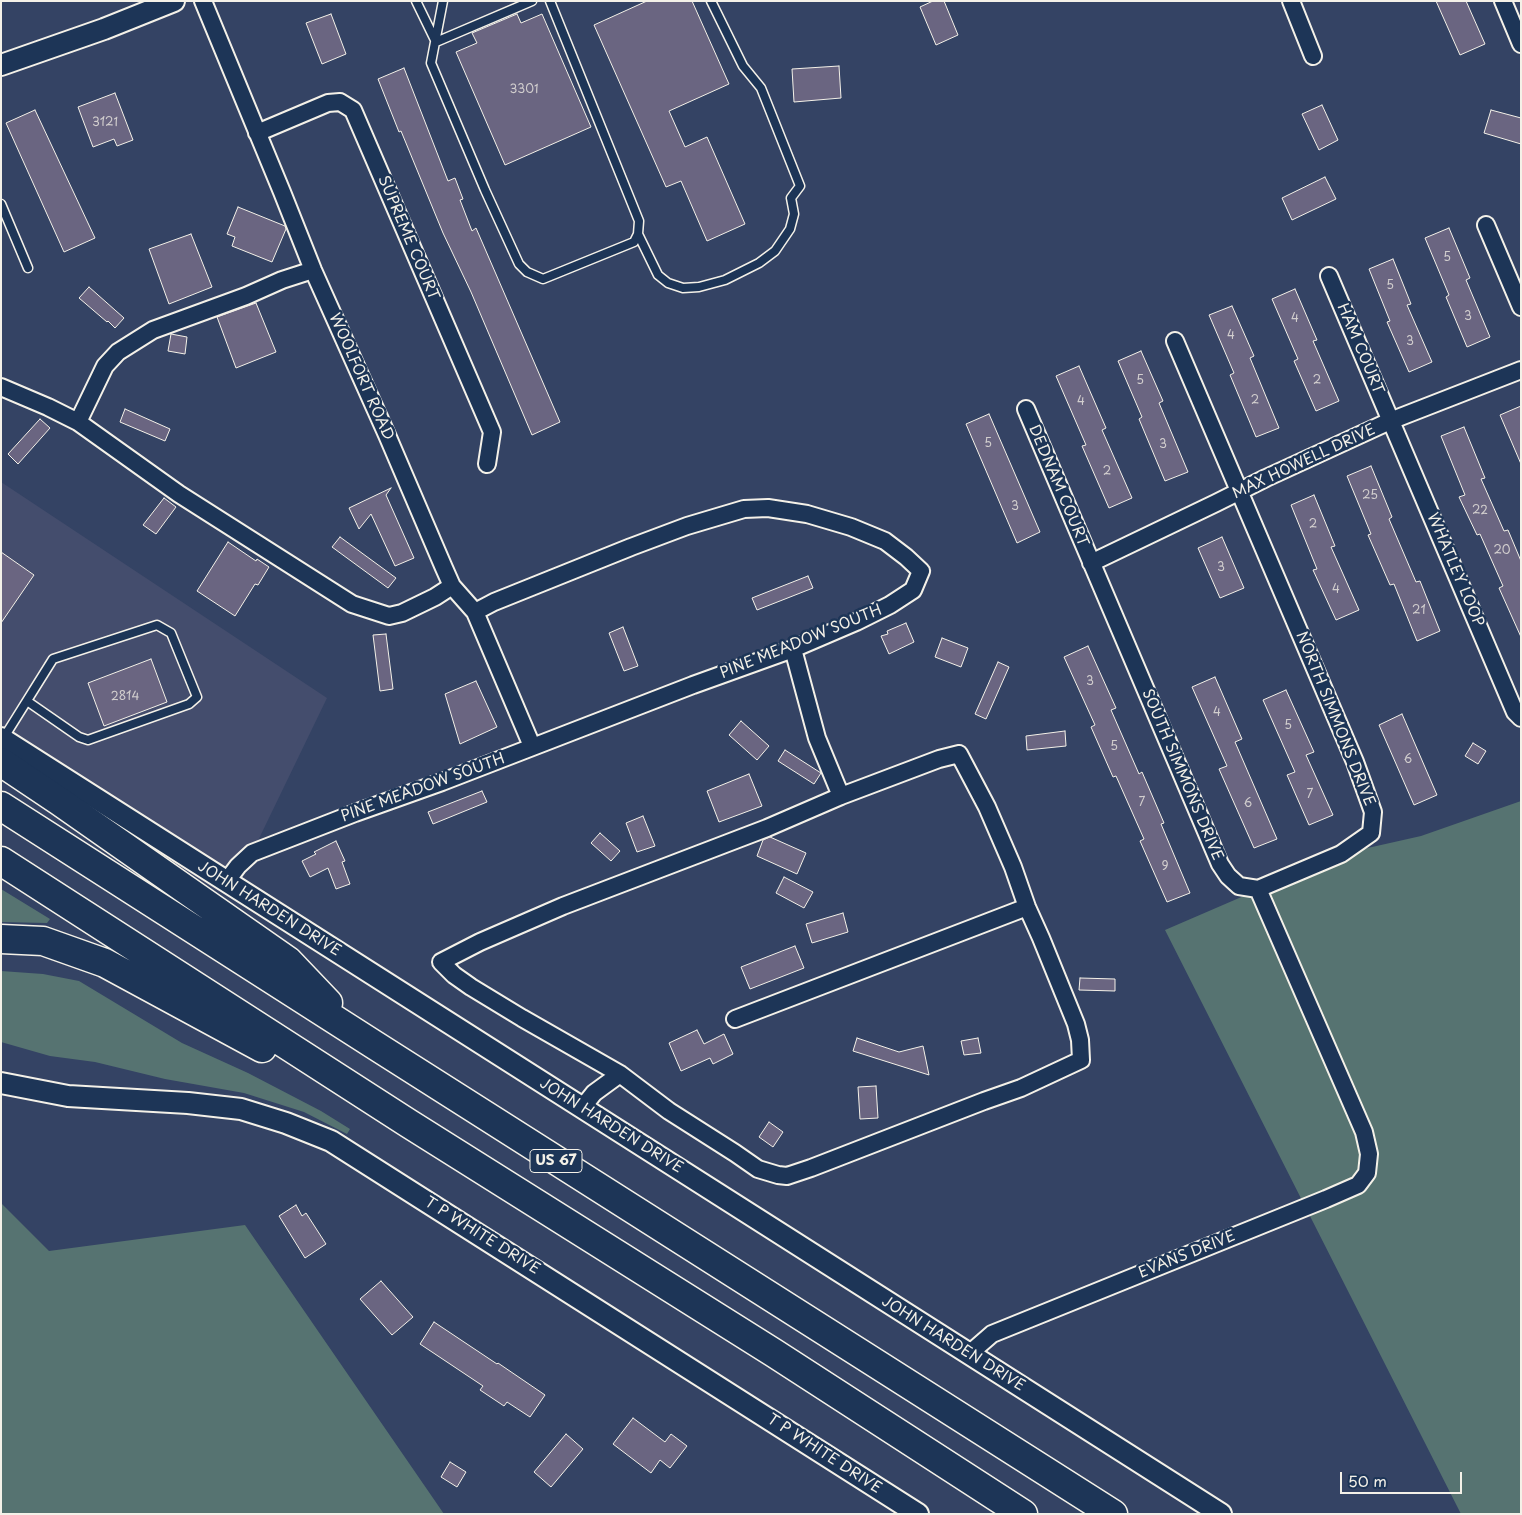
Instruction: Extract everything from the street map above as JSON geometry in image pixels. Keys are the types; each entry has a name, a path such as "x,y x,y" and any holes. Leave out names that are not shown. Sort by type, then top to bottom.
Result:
{"highway":[{"path":"2,746 75,812 288,961 361,1036"},
{"name":"US 67","path":"1,806 1113,1514"},
{"path":"1,861 408,1123 774,1353 1023,1514"},
{"path":"1,939 43,941 105,963 252,1043 408,1123"}],"street":[{"path":"1,65 95,32 174,1"},
{"name":"WOOLFORT ROAD","path":"203,1 313,270 452,586 475,612 532,746"},
{"path":"1291,1 1313,56"},
{"path":"1503,1 1521,44"},
{"name":"SUPREME COURT","path":"257,133 328,103 340,102 353,110 492,432 487,464"},
{"path":"1486,225 1521,307"},
{"path":"78,422 105,366 118,352 153,330 246,296 282,280 313,270"},
{"name":"HAM COURT","path":"1329,276 1390,422"},
{"name":"NORTH SIMMONS DRIVE","path":"1175,341 1355,762 1373,812 1370,833 1341,854 1258,889"},
{"name":"MAX HOWELL DRIVE","path":"1091,563 1266,478 1390,422 1521,370"},
{"path":"1,387 78,422 179,494 352,604 389,616 402,613 435,597 452,586"},
{"name":"DEDNAM COURT","path":"1026,408 1091,563"},
{"name":"WHATLEY LOOP","path":"1390,422 1515,712 1521,718"},
{"name":"PINE MEADOW SOUTH","path":"226,882 238,866 252,853 354,812 442,782 532,746 793,648 856,622 890,605 913,590 921,571 906,556 886,541 852,527 806,514 768,508 744,509 687,526 631,547 494,602 475,612"},
{"name":"SOUTH SIMMONS DRIVE","path":"1091,563 1220,864 1228,876 1239,886 1258,889"},
{"path":"793,648 816,738 841,796"},
{"name":"JOHN HARDEN DRIVE","path":"2,746 226,882 1222,1514"},
{"path":"959,754 987,807 1013,866 1026,907 1041,938 1076,1024 1080,1040 1081,1060 1021,1088 811,1168 787,1176 778,1175 758,1169 669,1111 620,1074 488,997 454,975 441,962 480,942 563,906 767,828 841,796 939,759 959,754"},
{"name":"EVANS DRIVE","path":"969,1354 992,1334 1326,1200 1358,1185 1367,1172 1370,1154 1364,1132 1258,889"},
{"path":"735,1019 1026,907"},
{"path":"582,1108 594,1094 620,1074"},
{"name":"T P WHITE DRIVE","path":"1,1083 68,1096 188,1103 241,1110 286,1123 331,1141 918,1514"}],"lane":[{"path":"416,1 436,42"},
{"path":"443,1 431,63 519,264 528,272 543,279 634,242 638,234 640,221 550,1"},
{"path":"436,42 532,1"},
{"path":"638,234 658,275 668,283 683,288 699,287 725,280 759,263 775,251 790,229 794,214 791,198 800,186 761,88 743,66 711,1"},
{"path":"1,204 28,268"},
{"path":"2,746 27,701 53,659 157,625 171,633 197,697 189,704 88,740 79,737 27,701"}],"shaded area":[{"path":"1,482 327,698 252,853 219,892 1,752"}],"green space":[{"path":"1521,801 1521,1514 1461,1514 1165,930 1341,854 1421,836"},
{"path":"1,889 50,919 47,923 1,922"},
{"path":"1,971 43,974 79,981 182,1043 248,1073 321,1111 350,1129 347,1134 304,1112 244,1093 165,1079 95,1062 50,1056 1,1042"},
{"path":"1,1203 49,1251 245,1225 444,1514 1,1514"}],"building":[{"path":"647,1 692,1 729,84 669,111 685,147 707,137 745,224 707,241 681,181 666,187 594,25"},
{"path":"933,1 944,1 958,35 936,45 920,7"},
{"path":"1436,1 1466,1 1485,44 1460,55"},
{"path":"331,14 346,54 322,64 306,23"},
{"path":"517,14 521,23 542,14 591,127 505,165 456,52 477,43 472,33"},
{"path":"839,66 841,98 794,102 792,69"},
{"path":"404,68 448,181 455,178 463,199 460,200 472,231 476,228 560,422 532,435 471,292 443,233 401,131 399,132 378,79"},
{"path":"115,93 133,140 117,146 114,139 93,147 78,107"},
{"path":"1322,105 1338,140 1319,150 1302,114"},
{"path":"35,110 95,238 64,252 6,123"},
{"path":"1491,110 1521,118 1521,144 1484,133"},
{"path":"1325,177 1336,199 1292,220 1282,198"},
{"path":"238,207 285,226 286,229 272,262 232,246 235,237 227,234"},
{"path":"1449,228 1470,278 1466,280 1490,337 1467,347 1446,297 1449,295 1425,238"},
{"path":"191,234 212,287 169,304 149,249"},
{"path":"1393,259 1411,304 1407,305 1432,362 1409,372 1387,322 1390,321 1369,269"},
{"path":"89,287 124,318 115,328 79,298"},
{"path":"1295,289 1317,340 1313,341 1339,401 1316,411 1294,361 1298,359 1272,299"},
{"path":"256,303 276,352 236,368 217,317"},
{"path":"1232,306 1254,356 1250,358 1279,428 1256,437 1230,375 1234,373 1209,315"},
{"path":"171,334 187,337 185,354 168,351"},
{"path":"1141,351 1163,401 1159,403 1188,472 1165,481 1139,419 1142,417 1118,361"},
{"path":"1079,366 1106,428 1102,430 1132,498 1109,508 1082,446 1086,445 1056,376"},
{"path":"1521,406 1521,464 1500,415"},
{"path":"125,409 170,429 165,441 120,422"},
{"path":"989,414 1040,532 1017,543 966,424"},
{"path":"40,419 50,428 18,464 8,454"},
{"path":"1464,427 1485,478 1481,479 1504,531 1508,530 1521,561 1521,637 1499,588 1503,586 1480,534 1477,535 1459,497 1465,495 1441,436"},
{"path":"1371,466 1392,517 1389,519 1416,582 1420,581 1440,631 1417,641 1394,584 1390,585 1368,535 1371,534 1347,476"},
{"path":"391,488 386,495 414,558 395,566 371,514 359,529 349,508"},
{"path":"1314,495 1335,546 1331,547 1359,610 1336,620 1313,570 1317,569 1291,505"},
{"path":"164,498 176,507 156,534 143,525"},
{"path":"340,537 396,578 388,588 332,547"},
{"path":"1222,537 1244,588 1220,598 1198,548"},
{"path":"228,542 256,561 257,559 269,567 258,585 255,584 235,616 197,591"},
{"path":"1,552 34,575 1,623"},
{"path":"808,576 813,588 757,610 752,598"},
{"path":"906,623 914,642 889,654 881,636 888,634 887,631"},
{"path":"623,627 638,666 624,671 609,633"},
{"path":"386,634 393,689 380,691 373,635"},
{"path":"942,638 968,648 961,667 935,657"},
{"path":"1088,646 1116,708 1111,710 1139,774 1142,772 1164,823 1161,824 1190,893 1167,902 1140,841 1144,839 1116,776 1113,777 1091,727 1095,725 1064,657"},
{"path":"151,659 167,702 104,726 88,683"},
{"path":"998,662 1009,667 986,719 975,714"},
{"path":"1215,677 1242,739 1235,742 1277,839 1254,848 1219,769 1227,766 1192,687"},
{"path":"476,681 497,727 460,744 445,694"},
{"path":"1286,690 1314,752 1306,755 1333,815 1309,825 1287,775 1295,772 1263,700"},
{"path":"1402,714 1437,795 1414,805 1379,725"},
{"path":"741,721 769,746 757,760 729,735"},
{"path":"1065,731 1066,746 1027,750 1026,736"},
{"path":"1473,743 1486,751 1478,764 1465,756"},
{"path":"785,750 821,773 814,784 778,761"},
{"path":"749,774 762,806 719,822 707,791"},
{"path":"482,791 487,802 433,824 428,812"},
{"path":"643,816 655,846 637,852 626,823"},
{"path":"600,833 620,851 611,861 591,843"},
{"path":"770,837 806,853 797,874 757,856 763,840"},
{"path":"336,841 345,861 342,862 350,884 336,889 328,868 310,877 302,861 316,854 314,852"},
{"path":"784,877 813,892 804,908 776,893"},
{"path":"843,913 848,932 812,943 806,924"},
{"path":"795,946 804,968 750,989 741,967"},
{"path":"1080,978 1115,979 1115,991 1079,990"},
{"path":"697,1030 704,1044 724,1034 733,1054 713,1064 710,1058 681,1071 669,1043"},
{"path":"857,1038 899,1052 923,1046 929,1075 853,1051"},
{"path":"978,1038 981,1053 964,1055 961,1041"},
{"path":"876,1086 878,1118 860,1119 858,1087"},
{"path":"769,1122 783,1132 773,1147 759,1137"},
{"path":"296,1205 302,1216 306,1213 326,1244 305,1258 279,1216"},
{"path":"381,1281 413,1317 392,1335 360,1299"},
{"path":"434,1322 545,1395 530,1417 507,1402 504,1406 480,1390 483,1386 420,1344"},
{"path":"633,1418 665,1442 671,1434 687,1446 670,1468 660,1460 651,1473 613,1444"},
{"path":"566,1434 583,1449 551,1487 534,1472"},
{"path":"450,1462 466,1472 457,1487 441,1477"}]}
